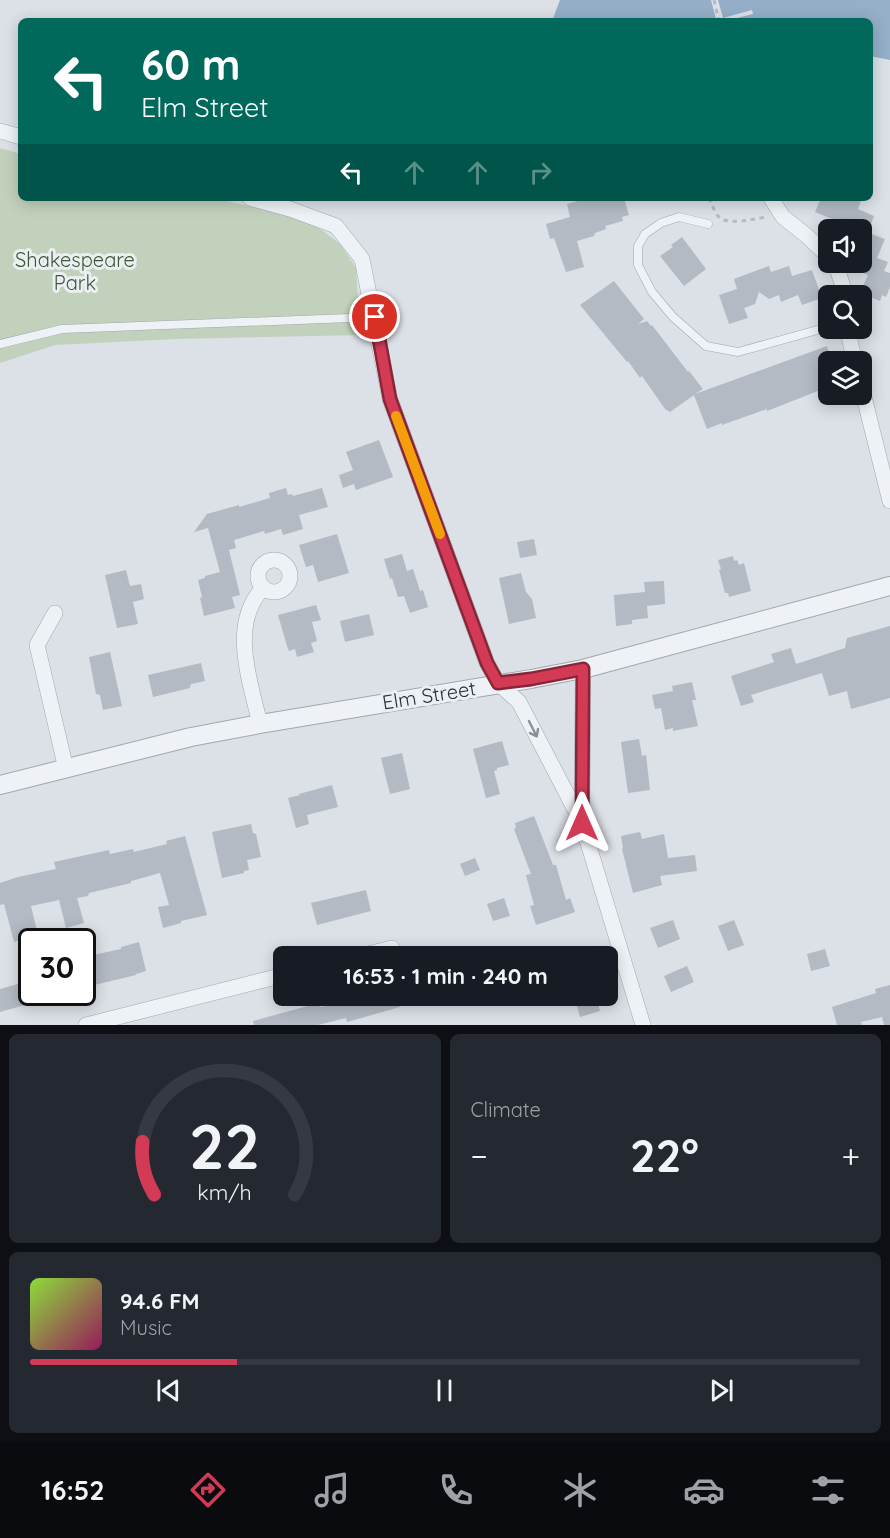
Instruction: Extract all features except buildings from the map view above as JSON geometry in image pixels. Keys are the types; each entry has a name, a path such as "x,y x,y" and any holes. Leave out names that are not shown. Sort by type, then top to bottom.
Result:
{"street":[{"path":"0,131 18,135"},
{"path":"261,201 336,226 363,259 390,399 487,663 498,683 519,702 582,823 643,1025"},
{"path":"773,201 781,214 818,247"},
{"path":"866,405 890,501"},
{"name":"Elm Street","path":"0,785 191,737 583,669 890,586"},
{"path":"260,724 248,668 245,622 252,603 263,588"},
{"path":"55,613 37,645 66,769"},
{"path":"582,823 583,669"},
{"path":"86,1025 273,978"}],"lane":[{"path":"708,224 678,217 661,223 645,234 638,246 638,265 652,292 674,317 706,346 738,352 818,330"},
{"path":"0,344 62,329 375,317"}],"path":[{"path":"714,0 718,18"},
{"path":"711,201 719,217 725,221 781,214"}],"green space":[{"name":"Shakespeare Park","path":"0,148 18,153 18,201 226,201 293,216 319,228 340,244 356,268 360,335 176,339 55,345 0,363"}],"water":[{"path":"560,0 890,0 890,60 873,57 873,18 553,18"}],"pier":[{"path":"711,0 718,0 723,18 716,18"},
{"path":"752,10 753,14 737,18 723,18"}],"slow traffic":[{"path":"396,416 440,534"}],"route":[{"path":"375,317 390,399 487,663 498,683 583,669 582,823"}]}
